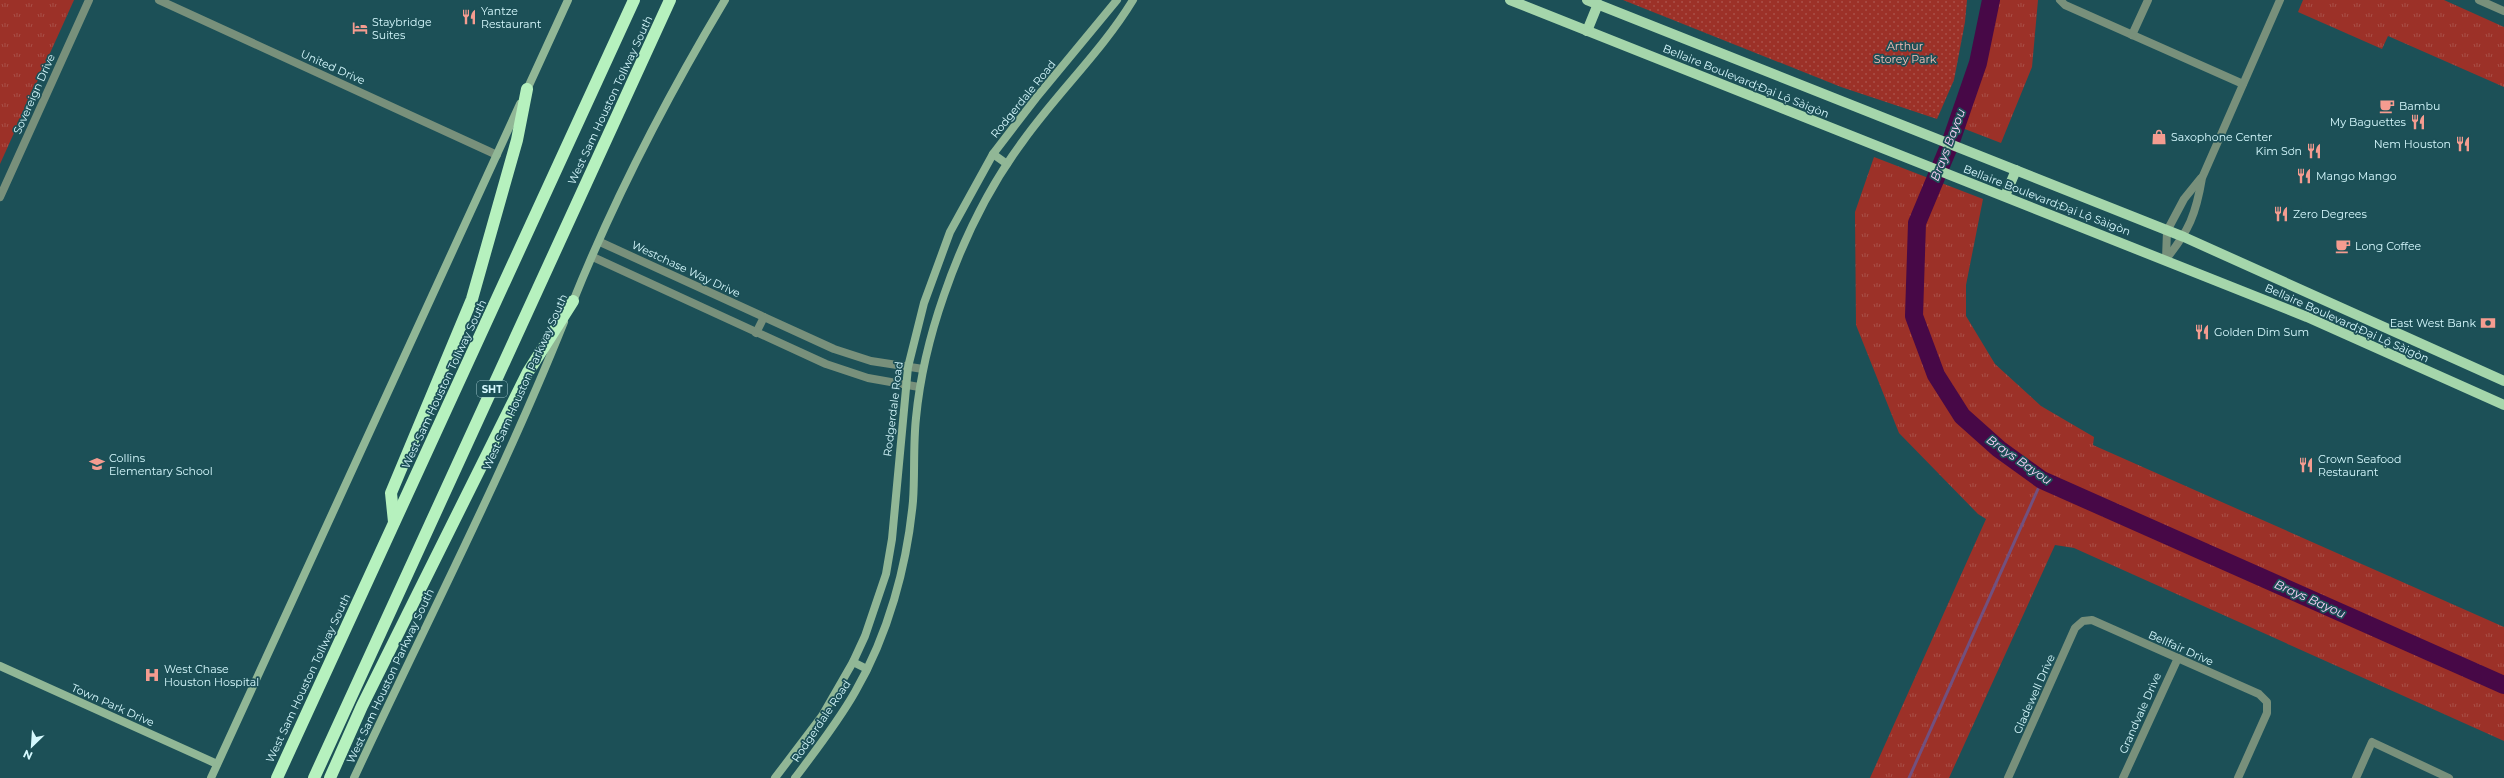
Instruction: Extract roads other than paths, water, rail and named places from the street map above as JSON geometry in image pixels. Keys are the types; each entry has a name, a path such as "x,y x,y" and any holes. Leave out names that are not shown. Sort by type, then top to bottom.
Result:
{"highway":[{"name":"West Sam Houston Tollway South","path":"277,778 634,0"},
{"name":"West Sam Houston Tollway South","path":"314,778 670,0"},
{"path":"394,523 391,494 472,299 517,140 527,89"},
{"path":"330,778 362,706 525,379 573,301"}],"main road":[{"name":"Bellaire Boulevard;Đại Lộ Sàigòn","path":"1510,0 1904,157 2166,259 2307,317 2504,405"},
{"name":"Bellaire Boulevard;Đại Lộ Sàigòn","path":"1587,0 2184,237 2504,380"},
{"path":"1587,30 1598,4"},
{"path":"2005,196 2016,170"}],"street":[{"name":"Sovereign Drive","path":"0,197 89,0"},
{"name":"United Drive","path":"159,0 497,155"},
{"path":"211,778 568,0"},
{"name":"West Sam Houston Parkway South","path":"354,778 461,552 548,363 573,301 635,162 684,68 725,0"},
{"name":"Rodgerdale Road","path":"775,778 822,716 853,662 875,609 886,574 892,539 905,385 908,366 937,262 961,208 993,154 1036,98 1098,25 1117,0"},
{"name":"Rodgerdale Road","path":"795,778 841,715 867,669 889,615 904,556 913,503 915,420 923,368 935,322 953,269 975,218 1007,164 1047,110 1110,34 1133,0"},
{"path":"2060,0 2066,5 2243,84"},
{"path":"2132,35 2148,0"},
{"path":"2166,259 2184,237 2197,206 2202,178 2280,0"},
{"path":"2479,0 2504,12"},
{"path":"1098,25 1110,34"},
{"path":"993,154 1007,164"},
{"path":"2166,259 2167,231 2184,199 2202,178"},
{"name":"Westchase Way Drive","path":"600,242 846,354 872,361 923,368"},
{"path":"593,257 756,333 840,370 919,387"},
{"path":"756,333 764,317"},
{"path":"875,609 889,615"},
{"name":"Bellfair Drive","path":"2083,621 2092,620 2259,694 2267,702 2267,713 2238,778"},
{"name":"Gladewell Drive","path":"2008,778 2076,628 2083,621"},
{"name":"Grandvale Drive","path":"2123,778 2178,658"},
{"path":"853,662 867,669"},
{"name":"Town Park Drive","path":"0,666 217,764"},
{"path":"2356,778 2372,742 2449,778"}],"waterway":[{"name":"Brays Bayou","path":"1991,0 1978,63 1950,144 1917,223 1914,316 1936,375 1962,416 1999,449 2042,480 2504,685"},
{"path":"1909,778 2042,480"}],"place":[{"name":"Yantze Restaurant","path":"469,17"},
{"name":"Staybridge Suites","path":"360,28"},
{"name":"Bambu","path":"2387,106"},
{"name":"My Baguettes","path":"2418,122"},
{"name":"Saxophone Center","path":"2159,137"},
{"name":"Nem Houston","path":"2463,144"},
{"name":"Kim Sơn","path":"2314,151"},
{"name":"Mango Mango","path":"2304,176"},
{"name":"Zero Degrees","path":"2281,214"},
{"name":"Long Coffee","path":"2343,246"},
{"name":"East West Bank","path":"2488,323"},
{"name":"Golden Dim Sum","path":"2202,332"},
{"name":"Collins Elementary School","path":"97,464"},
{"name":"Crown Seafood Restaurant","path":"2306,465"},
{"name":"West Chase Houston Hospital","path":"152,675"}],"park label":[{"name":"Arthur Storey Park","path":"1905,52"}]}
